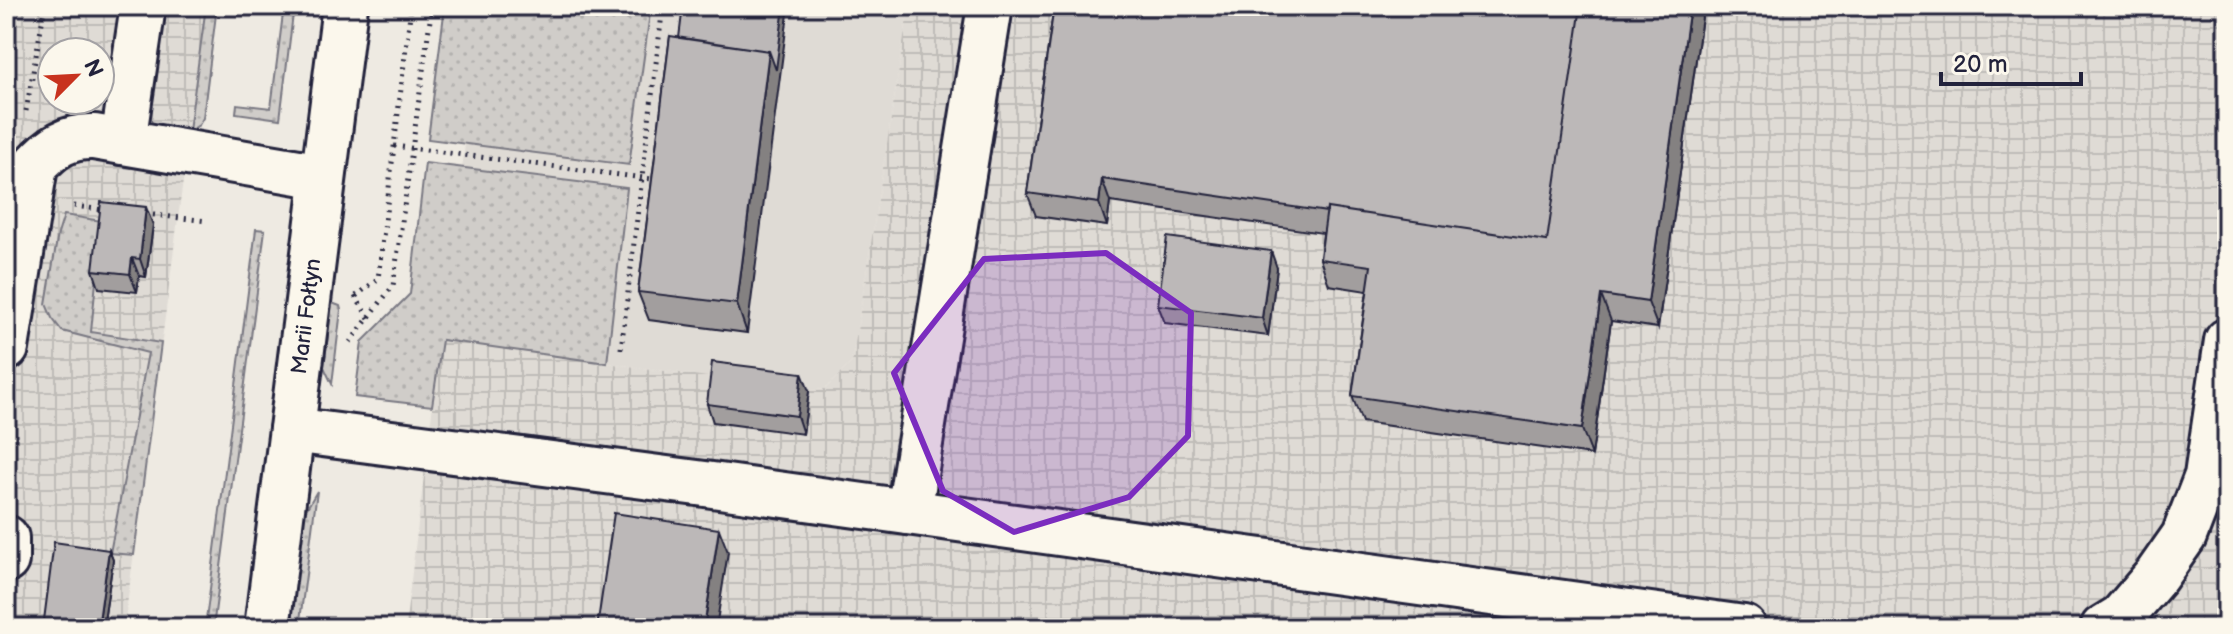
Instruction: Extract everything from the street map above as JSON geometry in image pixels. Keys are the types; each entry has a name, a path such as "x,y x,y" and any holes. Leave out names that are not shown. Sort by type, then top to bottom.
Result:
{"street":[{"path":"123,142 143,6"},
{"name":"Marii Fołtyn","path":"267,628 345,6"},
{"path":"909,512 990,6"},
{"path":"6,348 35,166 49,150 84,137 322,176"},
{"path":"2103,628 2121,617 2156,576 2184,536 2207,476 2227,341"},
{"path":"292,430 1744,628"},
{"path":"6,538 6,560"}],"path":[{"path":"356,296 378,279 411,6"},
{"path":"349,343 393,286 432,6"},
{"path":"621,349 663,6"},
{"path":"394,146 666,182"},
{"path":"29,201 118,211"},
{"path":"133,213 208,221"},
{"path":"6,626 27,628"}],"highlighted area":[{"path":"1106,253 1191,313 1188,436 1129,497 1014,532 943,491 894,373 984,259"}],"shaded area":[{"path":"6,6 206,6 124,628 6,628"},
{"path":"206,6 217,6 203,118 199,125 189,131"},
{"path":"284,6 294,6 280,119 236,113 237,104 271,108"},
{"path":"445,6 651,6 629,165 428,139"},
{"path":"482,6 909,6 852,362 825,389 809,391 441,340"},
{"path":"909,6 2227,6 2227,628 405,628 441,340 809,391 825,389 852,362"},
{"path":"425,163 627,188 607,363 442,340 432,406 355,397 362,342 410,294"},
{"path":"64,215 102,221 91,332 161,343 134,555 110,553 148,353 62,331 52,318 46,304"},
{"path":"256,229 265,230 213,628 205,628"},
{"path":"332,303 340,306 341,310 332,384 324,367"},
{"path":"317,491 299,628 291,628 303,515"}],"building":[{"path":"683,6 784,6 776,70 769,51 679,38"},
{"path":"1054,6 1581,6 1547,241 1102,179 1099,203 1027,193"},
{"path":"1581,6 1690,6 1648,302 1601,295 1582,429 1352,396 1371,266 1320,259 1327,208 1547,241"},
{"path":"670,36 769,51 737,304 638,292"},
{"path":"101,202 146,207 140,259 132,258 130,274 93,270"},
{"path":"1167,237 1271,251 1262,318 1158,305"},
{"path":"712,362 802,373 797,416 707,404"},
{"path":"614,513 719,529 704,628 597,628"},
{"path":"54,542 109,550 99,621 83,619 82,628 43,628"}]}
